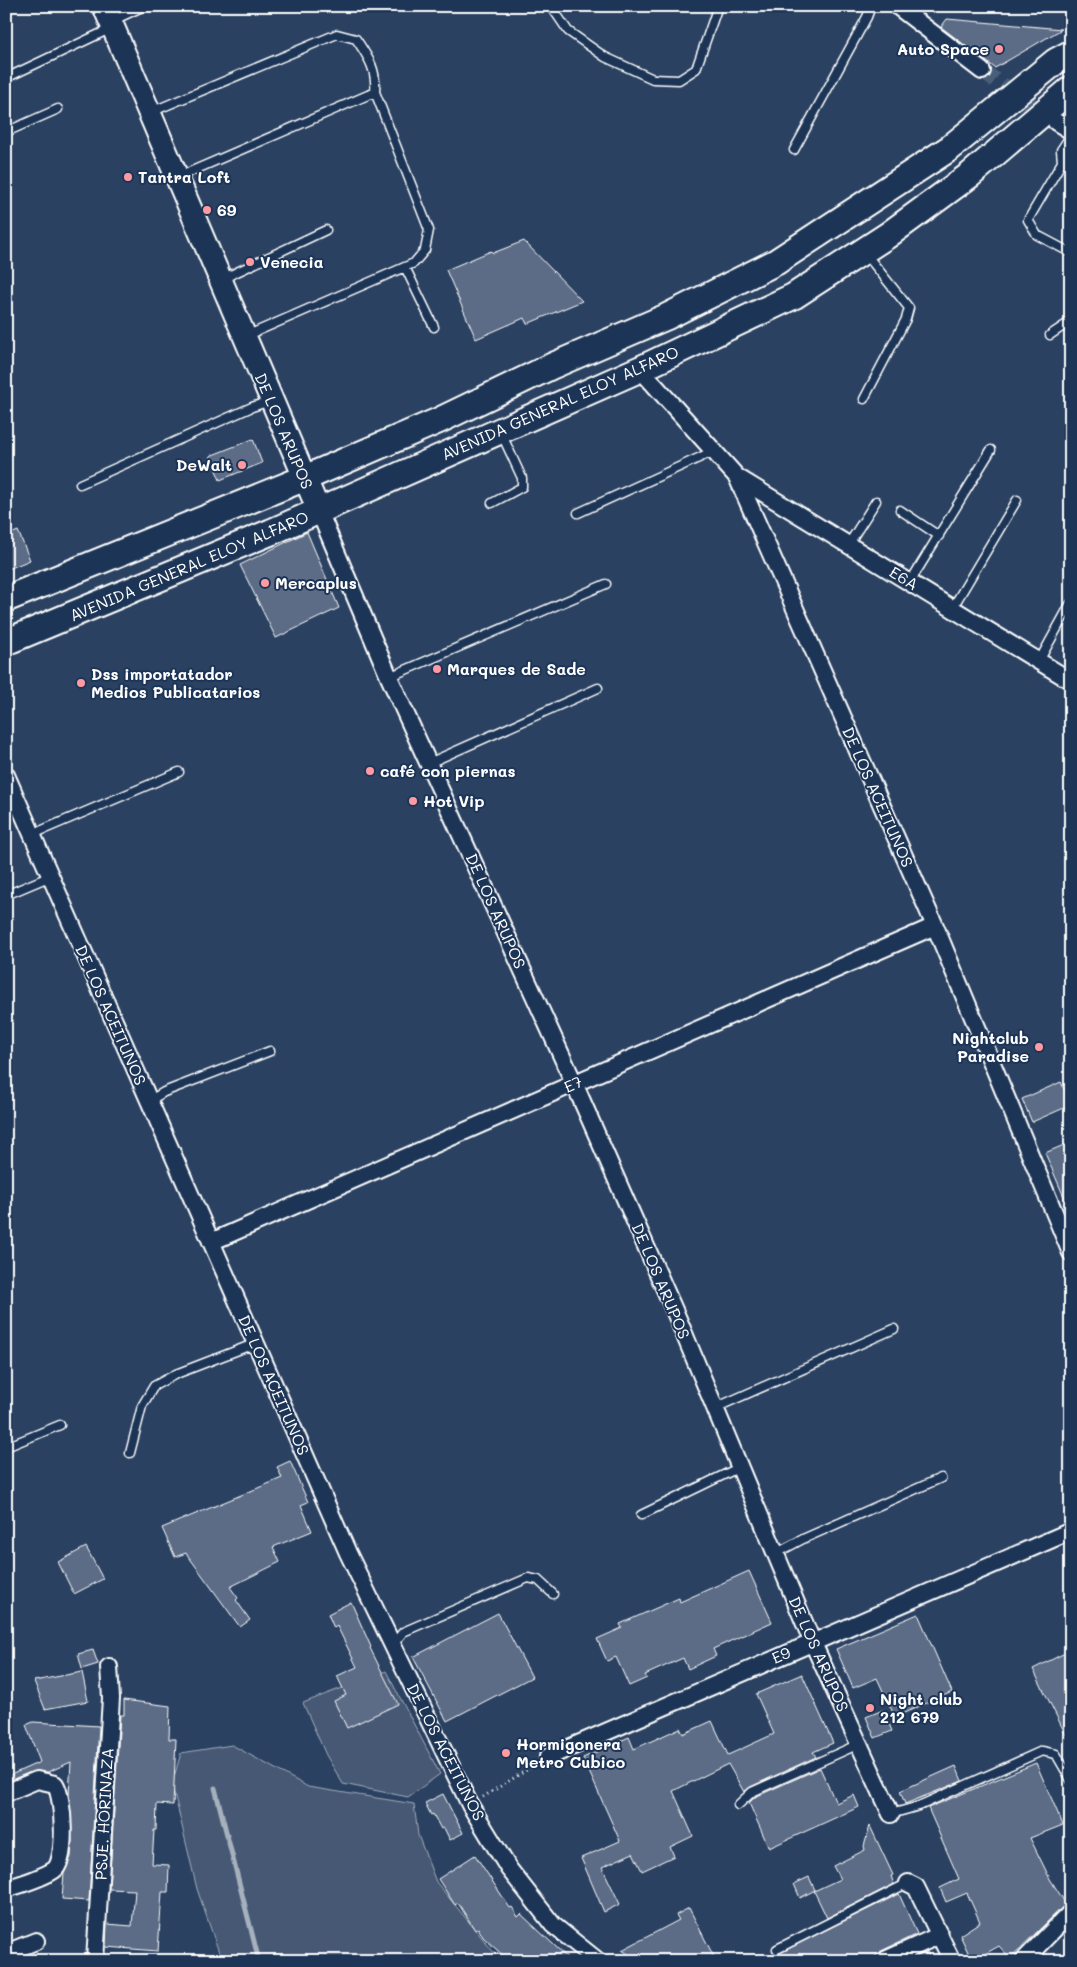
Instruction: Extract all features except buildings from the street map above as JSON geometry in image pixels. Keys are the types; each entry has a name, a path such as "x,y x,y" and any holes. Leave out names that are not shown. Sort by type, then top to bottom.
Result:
{"main road":[{"name":"AVENIDA GENERAL ELOY ALFARO","path":"6,599 305,478 440,420 552,366 666,317 776,262 950,148 1056,61 1071,53"},
{"name":"AVENIDA GENERAL ELOY ALFARO","path":"6,642 318,511 640,369 794,296 864,251 970,175 1071,90"}],"street":[{"path":"897,6 982,71"},
{"name":"DE LOS ARUPOS","path":"110,18 149,114 178,177 389,677 574,1083 715,1408 738,1468 812,1641 891,1814"},
{"path":"1056,122 1071,131"},
{"name":"DE LOS ACEITUNOS","path":"640,369 737,477 935,926 1071,1253"},
{"name":"E6A","path":"737,477 1040,660 1071,681"},
{"name":"DE LOS ACEITUNOS","path":"6,775 348,1553 470,1805 509,1869 553,1924 598,1961"},
{"name":"E7","path":"211,1242 935,926"},
{"name":"E9","path":"548,1757 812,1641 1071,1531"},
{"name":"PSJE. HORINAZA","path":"95,1961 111,1698 109,1667"},
{"path":"6,1793 37,1780 55,1784 60,1791 62,1817 61,1860 55,1870 6,1889"},
{"path":"908,1883 916,1887 952,1961"},
{"path":"1023,1961 1071,1912"},
{"path":"883,1961 940,1935"},
{"path":"6,1953 36,1941"}],"lane":[{"path":"6,78 110,18 144,6"},
{"path":"551,6 568,31 605,57 653,79 679,80 696,69 718,6"},
{"path":"794,150 867,17 871,6"},
{"path":"149,114 336,34 356,39 373,64 376,79 374,92 429,230 425,250 414,263 245,337"},
{"path":"178,177 374,92"},
{"path":"6,132 58,109"},
{"path":"1071,135 1061,150 1062,162 1028,220 1037,235 1071,254"},
{"path":"1062,162 1071,168"},
{"path":"220,280 326,230"},
{"path":"864,251 909,308 906,319 864,399"},
{"path":"405,267 434,327"},
{"path":"1050,335 1071,321"},
{"path":"80,484 252,406 271,401"},
{"path":"492,503 522,487 522,478 500,430"},
{"path":"910,582 991,450"},
{"path":"578,513 714,451"},
{"path":"953,607 1017,500"},
{"path":"848,544 876,501"},
{"path":"900,510 938,536"},
{"path":"389,677 606,584"},
{"path":"1040,660 1071,603"},
{"path":"429,763 598,688"},
{"path":"33,834 179,772"},
{"path":"6,895 51,876"},
{"path":"149,1101 164,1092 270,1051"},
{"path":"715,1408 894,1329"},
{"path":"130,1453 142,1406 154,1386 176,1374 246,1347 258,1349"},
{"path":"6,1447 60,1425"},
{"path":"640,1515 738,1468"},
{"path":"775,1554 803,1539 941,1478"},
{"path":"393,1645 403,1632 528,1578 538,1580 553,1594"},
{"path":"738,1805 752,1792 859,1744"},
{"path":"891,1814 918,1806 1042,1752 1056,1754 1071,1780"},
{"path":"777,1949 908,1883"}],"path":[{"path":"470,1805 548,1757"}],"shaded area":[{"path":"386,1671 440,1774 408,1797 343,1784 326,1755 303,1703"},
{"path":"232,1745 308,1787 414,1804 418,1835 436,1882 496,1955 494,1961 222,1961 197,1889 172,1784 181,1753"}],"waterway":[{"path":"215,1788 259,1961"}],"tunnel":[{"path":"982,71 1050,118"}],"place":[{"name":"Auto Space","path":"999,49"},
{"name":"Tantra Loft","path":"128,177"},
{"name":"69","path":"207,210"},
{"name":"Venecia","path":"250,262"},
{"name":"DeWalt","path":"242,465"},
{"name":"Mercaplus","path":"265,583"},
{"name":"Marques de Sade","path":"437,669"},
{"name":"Dss importatador Medios Publicatarios","path":"81,683"},
{"name":"café con piernas","path":"370,771"},
{"name":"Hot Vip","path":"413,801"},
{"name":"Nightclub Paradise","path":"1039,1047"},
{"name":"Night club 212 679","path":"870,1708"},
{"name":"Hormigonera Metro Cubico","path":"506,1753"}]}
